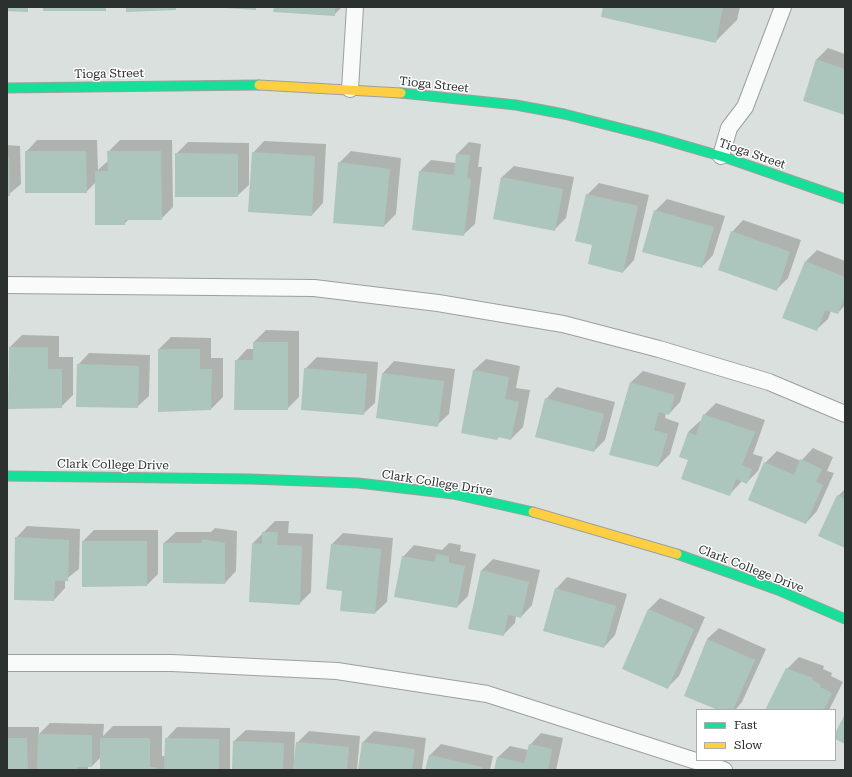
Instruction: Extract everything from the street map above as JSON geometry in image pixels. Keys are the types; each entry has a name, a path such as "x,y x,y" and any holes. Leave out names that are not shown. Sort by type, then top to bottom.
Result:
{"street":[{"name":"Tioga Street","path":"7,88 241,84 350,89 516,105 564,114 655,137 721,156 845,199"},
{"name":"Clark College Drive","path":"7,476 250,479 358,483 453,494 553,516 678,554 778,590 845,619"}],"lane":[{"path":"350,89 355,7"},
{"path":"721,156 729,128 745,107 783,7"},
{"path":"7,285 314,288 438,303 562,324 659,349 769,382 845,414"},
{"path":"7,663 172,663 344,672 487,694 724,770"}],"building":[{"path":"7,7 28,7 28,12 7,11"},
{"path":"43,7 106,7 106,11 43,11"},
{"path":"126,7 176,7 176,10 126,12"},
{"path":"209,7 256,7 256,10"},
{"path":"274,7 335,7 335,16 273,12"},
{"path":"603,7 723,7 716,43 601,17"},
{"path":"816,59 845,69 845,115 803,101"},
{"path":"25,151 86,151 87,193 25,193"},
{"path":"107,151 161,151 162,220 125,220 125,225 95,225 95,171 108,171"},
{"path":"252,152 315,156 312,216 248,212"},
{"path":"175,153 238,154 238,197 175,197"},
{"path":"456,154 470,155 467,178 471,179 464,236 412,230 419,171 454,175"},
{"path":"7,157 9,157 10,196 7,196"},
{"path":"338,162 390,169 384,227 333,223"},
{"path":"501,177 563,189 555,231 493,219"},
{"path":"586,194 638,206 623,273 588,264 592,245 575,241"},
{"path":"654,210 714,227 702,268 642,252"},
{"path":"731,231 790,252 777,291 718,270"},
{"path":"805,261 845,277 845,296 838,314 825,310 817,331 782,318"},
{"path":"253,342 288,342 288,410 234,410 235,360 253,360"},
{"path":"9,347 48,347 48,369 62,369 62,408 8,409"},
{"path":"158,349 200,349 200,369 212,369 211,410 158,412"},
{"path":"77,364 139,366 138,408 76,407"},
{"path":"304,368 367,374 364,415 301,410"},
{"path":"473,370 509,377 505,399 519,402 511,440 498,437 497,440 461,433"},
{"path":"382,373 444,381 438,427 376,418"},
{"path":"630,382 675,395 669,415 659,412 654,430 668,434 658,467 609,455"},
{"path":"545,398 604,414 594,452 535,437"},
{"path":"703,414 755,432 742,465 752,469 747,484 736,479 730,496 681,479 688,460 679,457 688,432 696,435"},
{"path":"800,459 822,469 816,482 823,485 806,524 748,500 764,462 794,475"},
{"path":"837,495 845,499 845,548 818,536"},
{"path":"262,532 278,532 277,545 302,546 300,605 249,602 252,543 262,544"},
{"path":"15,537 69,540 68,581 55,581 54,601 14,600"},
{"path":"202,539 225,543 225,584 163,583 163,543 202,543"},
{"path":"82,541 147,541 147,586 82,587"},
{"path":"331,544 381,549 375,614 340,611 342,591 326,589"},
{"path":"436,554 449,556 449,563 465,566 457,608 394,597 402,556 435,562"},
{"path":"481,570 529,582 521,618 508,615 504,636 468,629"},
{"path":"555,588 616,606 604,648 543,631"},
{"path":"648,609 694,629 668,689 622,669"},
{"path":"707,639 755,660 733,709 716,709 684,696"},
{"path":"786,668 813,678 812,680 821,685 820,687 832,693 824,709 766,709"},
{"path":"845,714 845,744 836,740 836,731"},
{"path":"38,734 92,735 92,767 77,767 77,770 37,770"},
{"path":"7,738 27,738 28,770 7,770"},
{"path":"100,738 150,738 150,767 156,767 156,770 100,770"},
{"path":"165,738 219,739 219,770 164,770"},
{"path":"233,741 284,743 283,770 232,770"},
{"path":"296,742 349,747 347,770 293,770"},
{"path":"362,742 415,749 412,770 358,770"},
{"path":"529,744 552,749 548,770 494,770 497,757 524,763"},
{"path":"429,755 482,767 481,770 425,770"}],"traffic: fast":[{"path":"7,88 259,85"},
{"path":"401,93 516,105 564,114 655,137 727,158 845,199"},
{"path":"7,476 250,479 358,483 453,494 533,512"},
{"path":"677,554 778,590 845,619"}],"traffic: slow":[{"path":"259,85 401,93"},
{"path":"533,512 677,554"}]}
